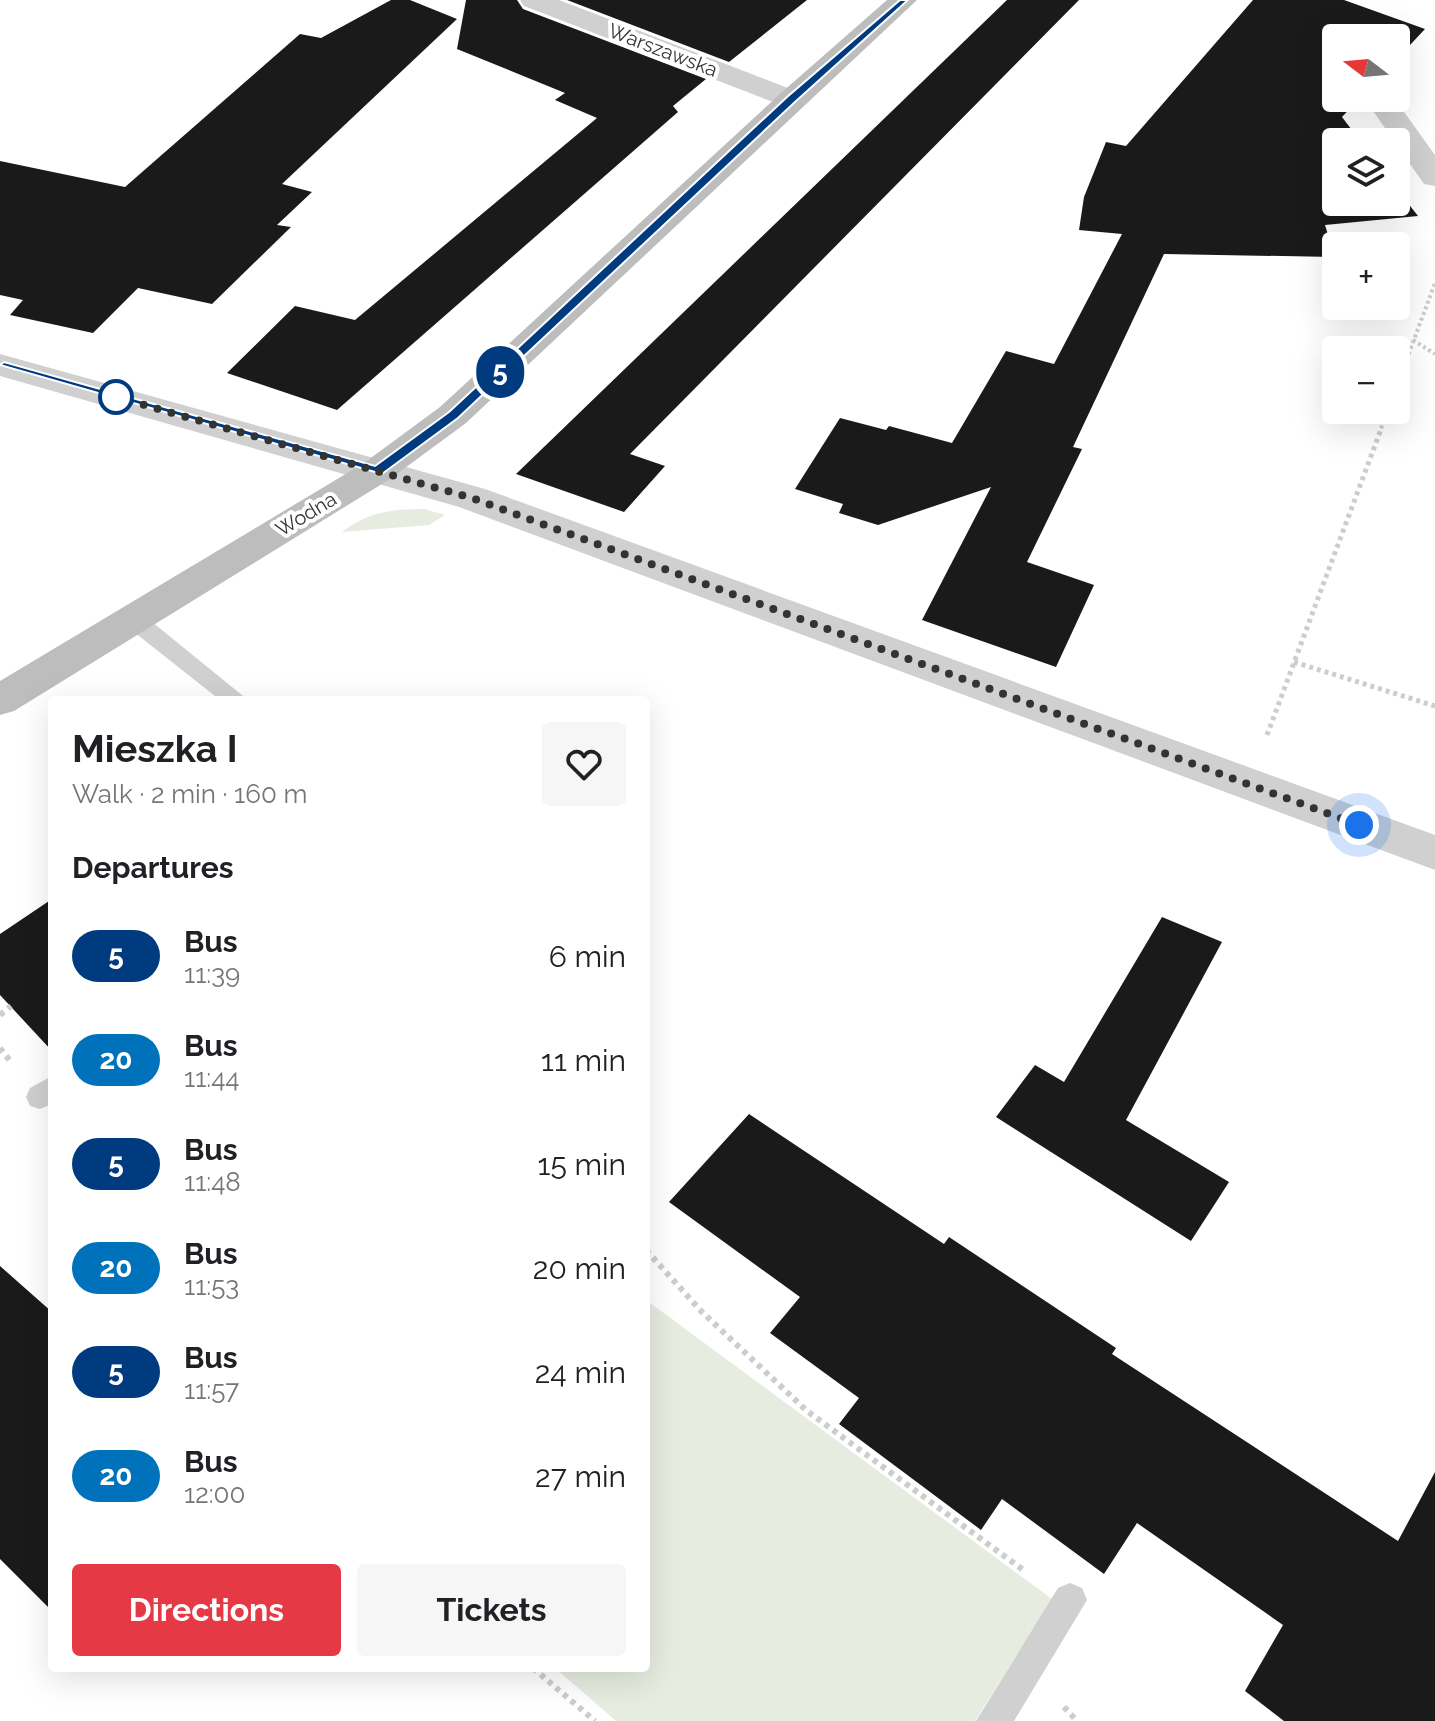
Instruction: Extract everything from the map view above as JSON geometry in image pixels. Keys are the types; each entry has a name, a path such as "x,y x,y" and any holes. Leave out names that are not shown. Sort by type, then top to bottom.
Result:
{"street":[{"name":"Warszawska","path":"534,0 791,99"},
{"name":"Wodna","path":"0,700 377,471 453,415 791,99 903,0"},
{"path":"1389,112 1435,177"},
{"path":"0,365 472,498 1435,853"}],"lane":[{"path":"133,619 231,696"},
{"path":"994,1721 1070,1600"}],"path":[{"path":"1410,348 1435,283"},
{"path":"1413,340 1435,354"},
{"path":"1265,741 1383,424"},
{"path":"1294,662 1435,706"},
{"path":"0,1015 11,1006"},
{"path":"650,1254 702,1312 807,1411 1012,1563 1070,1600"},
{"path":"538,1672 595,1721"}],"shaded area":[{"path":"424,509 445,515 429,525 342,532 361,520 381,513"},
{"path":"650,1303 1052,1599 975,1721 616,1721 560,1672 650,1672"}],"building":[{"path":"391,0 410,0 457,19 282,184 312,192 277,225 291,227 212,304 138,288 93,333 10,315 23,300 0,295 0,161 125,187 300,34 321,38"},
{"path":"466,0 517,0 523,9 706,79 673,106 678,112 337,410 227,373 295,306 355,320 597,118 555,100 565,93 457,49"},
{"path":"567,0 807,0 729,62"},
{"path":"1007,0 1079,0 630,454 665,466 624,512 516,474"},
{"path":"1253,0 1344,0 1425,29 1410,45 1410,24 1322,24 1322,112 1347,112 1342,117 1350,128 1322,128 1322,216 1410,216 1410,206 1418,216 1325,225 1327,232 1322,232 1322,257 1164,254 1073,447 1082,449 1027,562 1094,585 1056,667 922,620 991,487 878,525 839,513 843,504 795,489 840,418 886,430 889,426 952,443 1006,351 1054,364 1122,234 1079,230 1084,197 1106,142 1126,146"},
{"path":"48,902 48,1047 0,995 0,934"},
{"path":"1162,917 1222,942 1126,1120 1229,1182 1191,1241 996,1117 1035,1065 1064,1082"},
{"path":"749,1114 944,1244 949,1237 1116,1348 1112,1354 1398,1541 1435,1472 1435,1721 1284,1721 1245,1691 1283,1625 1137,1523 1104,1574 1002,1499 981,1530 839,1424 859,1398 770,1333 800,1297 669,1202"},
{"path":"0,1266 48,1308 48,1607 0,1559"}],"bus line":[{"name":"5","path":"0,365 377,471 453,415 791,99 903,0"}],"route":[{"path":"116,397 472,498 1359,825"}]}
